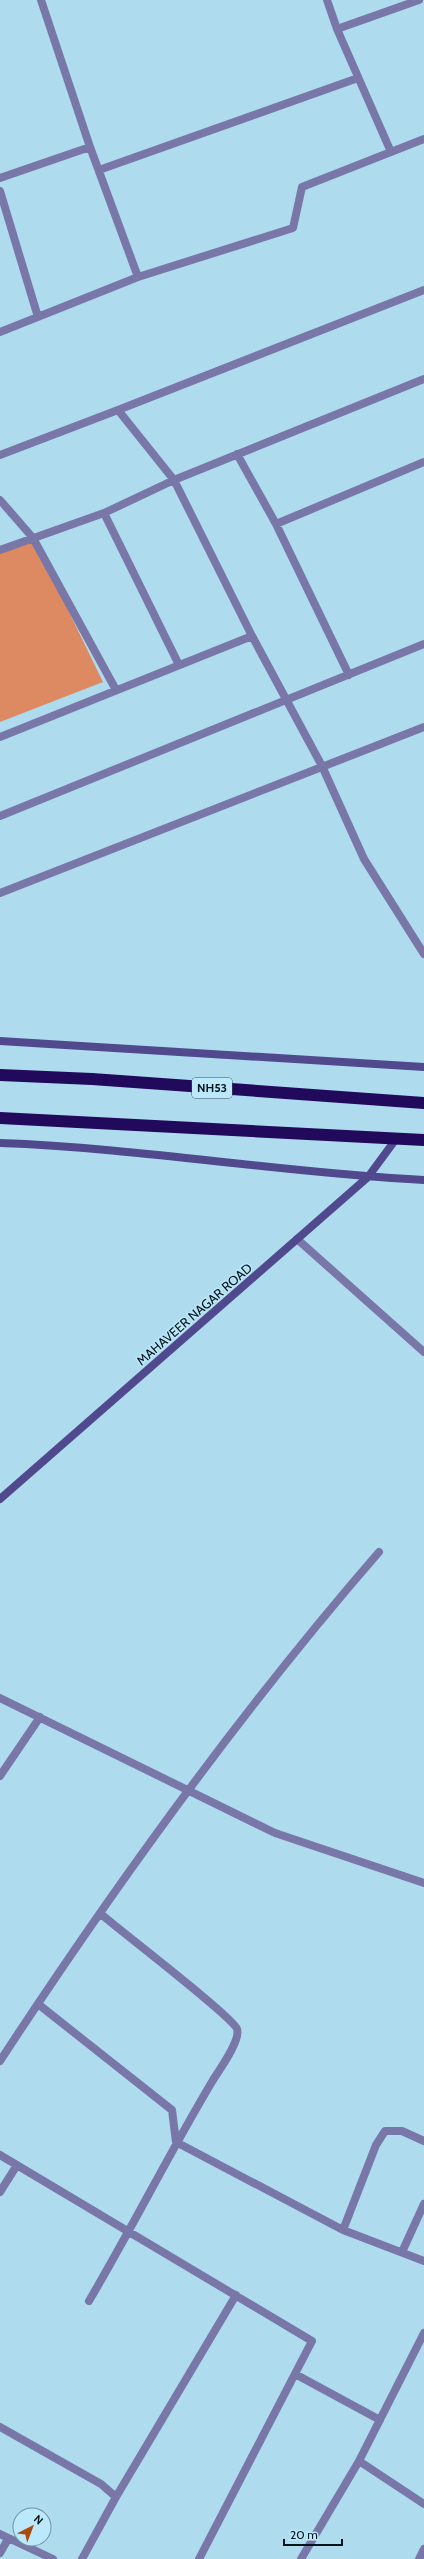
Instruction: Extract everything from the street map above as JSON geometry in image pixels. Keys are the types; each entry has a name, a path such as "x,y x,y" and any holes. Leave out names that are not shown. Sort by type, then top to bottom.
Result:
{"highway":[{"name":"NH53","path":"0,1075 92,1079 424,1103"},
{"path":"0,1118 424,1140"}],"main road":[{"path":"0,1041 424,1067"},
{"name":"MAHAVEER NAGAR ROAD","path":"0,1499 368,1177 396,1139"},
{"path":"0,1143 76,1145 368,1177 424,1180"}],"street":[{"path":"42,0 90,148 100,170 138,277"},
{"path":"327,0 337,29 391,152"},
{"path":"337,29 419,0"},
{"path":"100,170 358,78"},
{"path":"0,332 138,277 293,228 302,187 424,139"},
{"path":"0,178 90,148"},
{"path":"0,191 38,316"},
{"path":"0,455 424,290"},
{"path":"0,550 104,513 174,480 424,379"},
{"path":"118,410 174,480 252,636 322,766 364,859 424,954"},
{"path":"237,454 276,524 349,675"},
{"path":"276,524 424,462"},
{"path":"0,500 33,538 116,690"},
{"path":"104,513 180,665"},
{"path":"0,737 252,636"},
{"path":"0,816 424,644"},
{"path":"0,893 424,727"},
{"path":"297,1239 424,1352"},
{"path":"0,2061 38,2004 188,1790 323,1617 379,1552"},
{"path":"0,1698 275,1833 424,1883"},
{"path":"0,1776 40,1717"},
{"path":"89,2301 129,2232 176,2142 230,2052 237,2035 236,2028 217,2008 101,1914"},
{"path":"38,2004 172,2110 176,2142"},
{"path":"343,2230 376,2144 385,2130 402,2131 424,2141"},
{"path":"176,2142 343,2230 424,2260"},
{"path":"0,2155 312,2341 199,2559"},
{"path":"0,2192 17,2165"},
{"path":"402,2252 424,2204"},
{"path":"82,2559 116,2497 236,2295"},
{"path":"301,2559 359,2462 424,2333"},
{"path":"295,2374 380,2420"},
{"path":"0,2427 101,2484 116,2497"},
{"path":"359,2462 424,2504"},
{"path":"0,2534 53,2559"},
{"path":"0,2553 8,2539"},
{"path":"419,2559 424,2549"}],"shaded area":[{"path":"34,540 103,682 0,722 0,553"}]}
